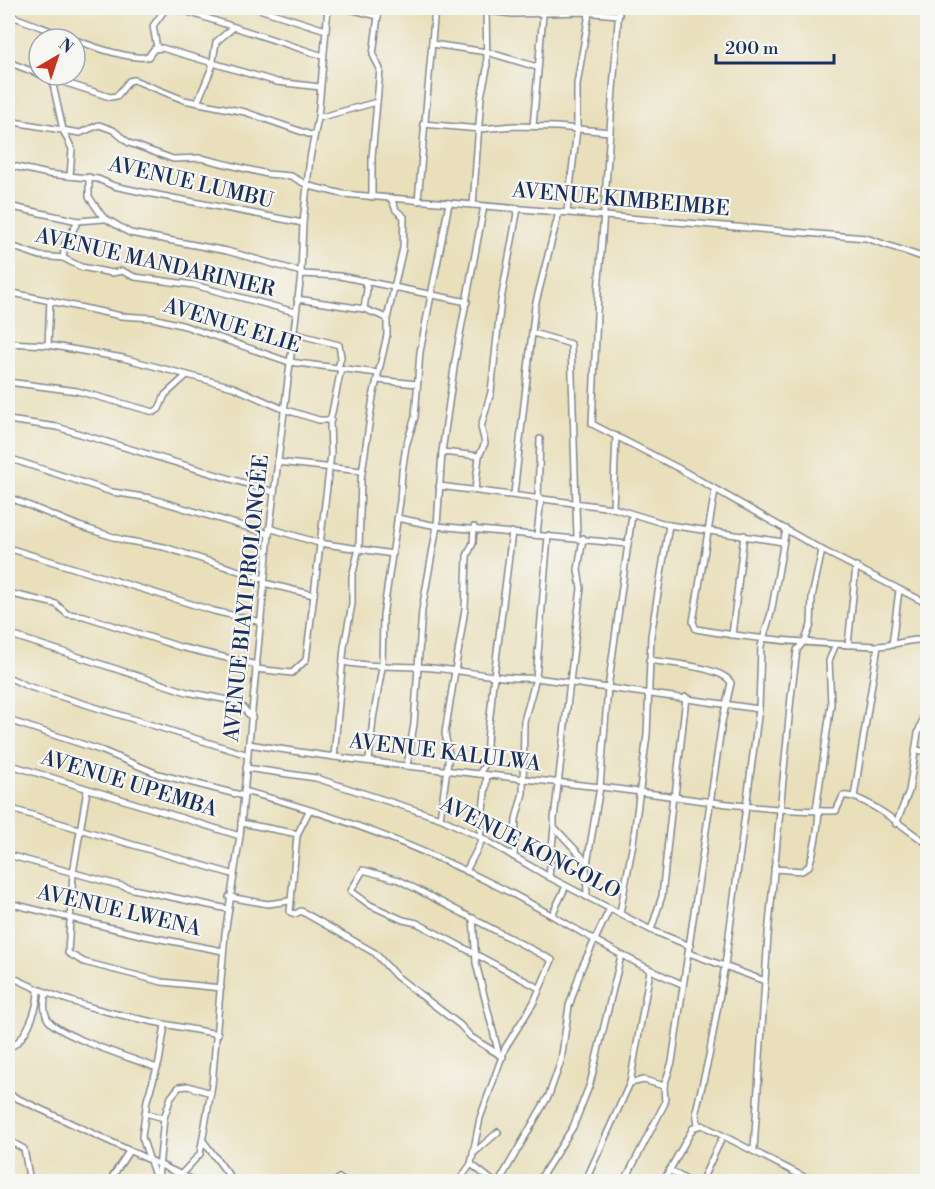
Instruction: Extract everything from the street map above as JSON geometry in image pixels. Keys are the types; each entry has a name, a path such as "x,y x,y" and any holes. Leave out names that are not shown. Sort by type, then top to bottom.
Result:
{"street":[{"path":"157,48 153,26 166,8"},
{"path":"176,8 324,56"},
{"path":"256,8 326,30"},
{"name":"AVENUE BIAYI PROLONGÉE","path":"174,1182 200,1154 204,1142 211,1093 218,1034 223,951 232,874 240,836 269,531 301,273 303,223 318,118 328,8"},
{"path":"346,8 378,16"},
{"path":"372,197 372,158 380,69 373,55 379,8"},
{"path":"418,201 435,8"},
{"path":"463,8 543,15 590,10 619,15"},
{"path":"619,8 591,416 594,426 822,550 927,604"},
{"path":"473,205 486,52 486,10"},
{"path":"567,212 577,129 578,84 590,10"},
{"path":"8,15 64,36 129,55 148,57 157,48"},
{"path":"533,126 543,15"},
{"path":"198,101 213,63 216,42 234,27"},
{"path":"432,44 486,52 537,67"},
{"path":"157,48 277,82 320,87"},
{"path":"8,63 27,70"},
{"path":"76,87 110,97 117,96 129,81 134,80 184,100 245,112 314,136"},
{"path":"54,87 63,130 72,149 70,176"},
{"path":"318,118 377,102"},
{"path":"8,121 63,130"},
{"path":"423,124 480,129 533,126 610,132"},
{"name":"AVENUE KIMBEIMBE","path":"63,130 84,133 94,126 104,126 129,143 173,159 201,158 267,174 291,176 309,186 343,194 866,238 927,259"},
{"name":"AVENUE LUMBU","path":"8,165 89,177 114,186 219,209 303,223"},
{"path":"89,177 89,197 104,219 130,233 226,251 301,273 364,280 467,302"},
{"path":"334,757 352,604 352,577 359,548 358,516 362,471 387,334 387,318 403,248 405,223 392,198"},
{"path":"369,761 373,719 382,668 383,616 406,446 416,411 417,384 430,294 440,256 449,203"},
{"path":"8,206 78,221 104,219"},
{"path":"407,765 414,724 422,610 437,526 442,452 453,371 484,206"},
{"path":"475,489 479,456 485,443 481,427 491,392 501,300 518,208"},
{"path":"514,494 535,306 559,212"},
{"path":"63,258 65,244 78,221"},
{"name":"AVENUE MANDARINIER","path":"8,245 40,256 63,258 97,270 112,273 122,271 135,277 194,285 295,312"},
{"path":"364,280 367,289 364,309"},
{"name":"AVENUE ELIE","path":"8,292 121,316 153,318 202,330 219,339 289,363 339,369 417,384"},
{"path":"297,299 364,309 387,318"},
{"path":"48,345 50,300"},
{"path":"8,593 56,604 67,614 84,616 180,647 256,667 292,673 303,664 314,595 329,469 331,420 341,357 339,345 293,333"},
{"path":"532,333 571,344 576,502 580,537 578,570 581,588 549,877"},
{"path":"8,359 9,343 48,345 123,358 233,387 283,409 319,420 331,420"},
{"path":"8,382 77,390 154,412 159,409 165,395 186,375"},
{"path":"8,420 57,427 274,492"},
{"path":"613,508 616,436"},
{"path":"537,535 540,439"},
{"path":"442,452 479,456"},
{"path":"8,458 112,492 150,498 319,543 393,554"},
{"path":"277,462 362,471"},
{"path":"439,486 613,508 669,525 783,542"},
{"path":"715,490 693,626 732,635 835,646 878,646 927,640"},
{"path":"8,497 79,526 123,540 164,547 264,581 314,595"},
{"path":"586,897 587,864 600,787 608,688 632,514"},
{"path":"398,518 437,526 474,527 628,544"},
{"path":"620,913 633,843 647,735 649,660 669,525"},
{"path":"440,818 449,752 445,733 465,609 467,556 473,543 474,527"},
{"path":"698,1125 696,1111 709,1056 725,965 759,709 760,646 765,638 786,529"},
{"path":"479,774 488,760 486,743 512,532"},
{"path":"732,635 744,535"},
{"path":"514,857 516,819 523,798 524,721 536,678 548,536"},
{"path":"8,548 214,611 261,622"},
{"path":"754,1149 774,869 782,808 791,696 797,650 812,625 812,597 822,550"},
{"path":"848,645 856,566"},
{"path":"892,645 899,590"},
{"path":"8,634 187,692 238,702 252,718"},
{"path":"774,869 802,870 809,866 812,847 817,838 818,810 831,704 829,661 835,646"},
{"path":"854,797 878,646"},
{"path":"624,1182 665,1103 664,1086 672,1062 682,984 689,953 731,683 726,675 711,670 649,660"},
{"path":"344,662 382,668 417,667 494,676 536,678 569,684 686,697 759,709"},
{"path":"8,676 27,686 248,755"},
{"path":"896,824 909,791 918,733 927,701 927,683"},
{"path":"651,930 662,896 686,697"},
{"path":"8,720 103,752 158,774 309,811 425,850 552,915 621,956 682,984"},
{"name":"AVENUE KALULWA","path":"249,744 334,757 447,771 523,777 711,802 818,810"},
{"path":"916,750 927,752"},
{"name":"AVENUE UPEMBA","path":"8,764 240,836"},
{"name":"AVENUE KONGOLO","path":"246,768 316,778 440,818 481,838 586,897 651,930 690,946"},
{"path":"466,871 481,838 487,775"},
{"path":"87,790 73,873 67,952 78,959 162,982 221,988"},
{"path":"818,810 836,811 843,796 854,797 927,844"},
{"path":"8,808 232,874"},
{"path":"309,811 298,834 290,901 291,913 301,911 375,953 396,976 460,1025 471,1037 501,1056"},
{"path":"241,823 298,834"},
{"path":"554,827 582,855 587,864"},
{"path":"8,855 73,873 228,909"},
{"path":"460,1179 471,1164 475,1152 480,1118 501,1056 534,1002 552,960 399,880 365,868 351,891 370,905 403,920 417,923 539,988"},
{"path":"552,915 566,886"},
{"path":"229,897 268,904 290,901"},
{"name":"AVENUE LWENA","path":"8,903 71,916 145,936 223,951"},
{"path":"471,1164 496,1182 549,1095 561,1062 569,1006 587,951 610,908"},
{"path":"473,918 475,954 501,1056"},
{"path":"689,953 765,981"},
{"path":"538,1182 573,1127 590,1084 621,956"},
{"path":"585,1182 630,1083 650,971"},
{"path":"8,975 38,991 165,1024 218,1034"},
{"path":"8,1048 13,1046 27,1027 37,1006 38,991"},
{"path":"46,993 44,1005 52,1024 74,1037 158,1068"},
{"path":"158,1180 142,1137 145,1113 158,1068 165,1024"},
{"path":"630,1083 644,1080 664,1086"},
{"path":"158,1180 164,1118 171,1097 179,1087 188,1086 211,1093"},
{"path":"8,1094 197,1182"},
{"path":"145,1113 164,1118"},
{"path":"663,1182 693,1128 698,1125 706,1126 754,1149 814,1182"},
{"path":"475,1152 498,1132"},
{"path":"8,1140 24,1149 30,1182"},
{"path":"701,1182 721,1140"},
{"path":"204,1142 234,1182"},
{"path":"109,1182 129,1151"},
{"path":"669,1170 690,1182"}]}
